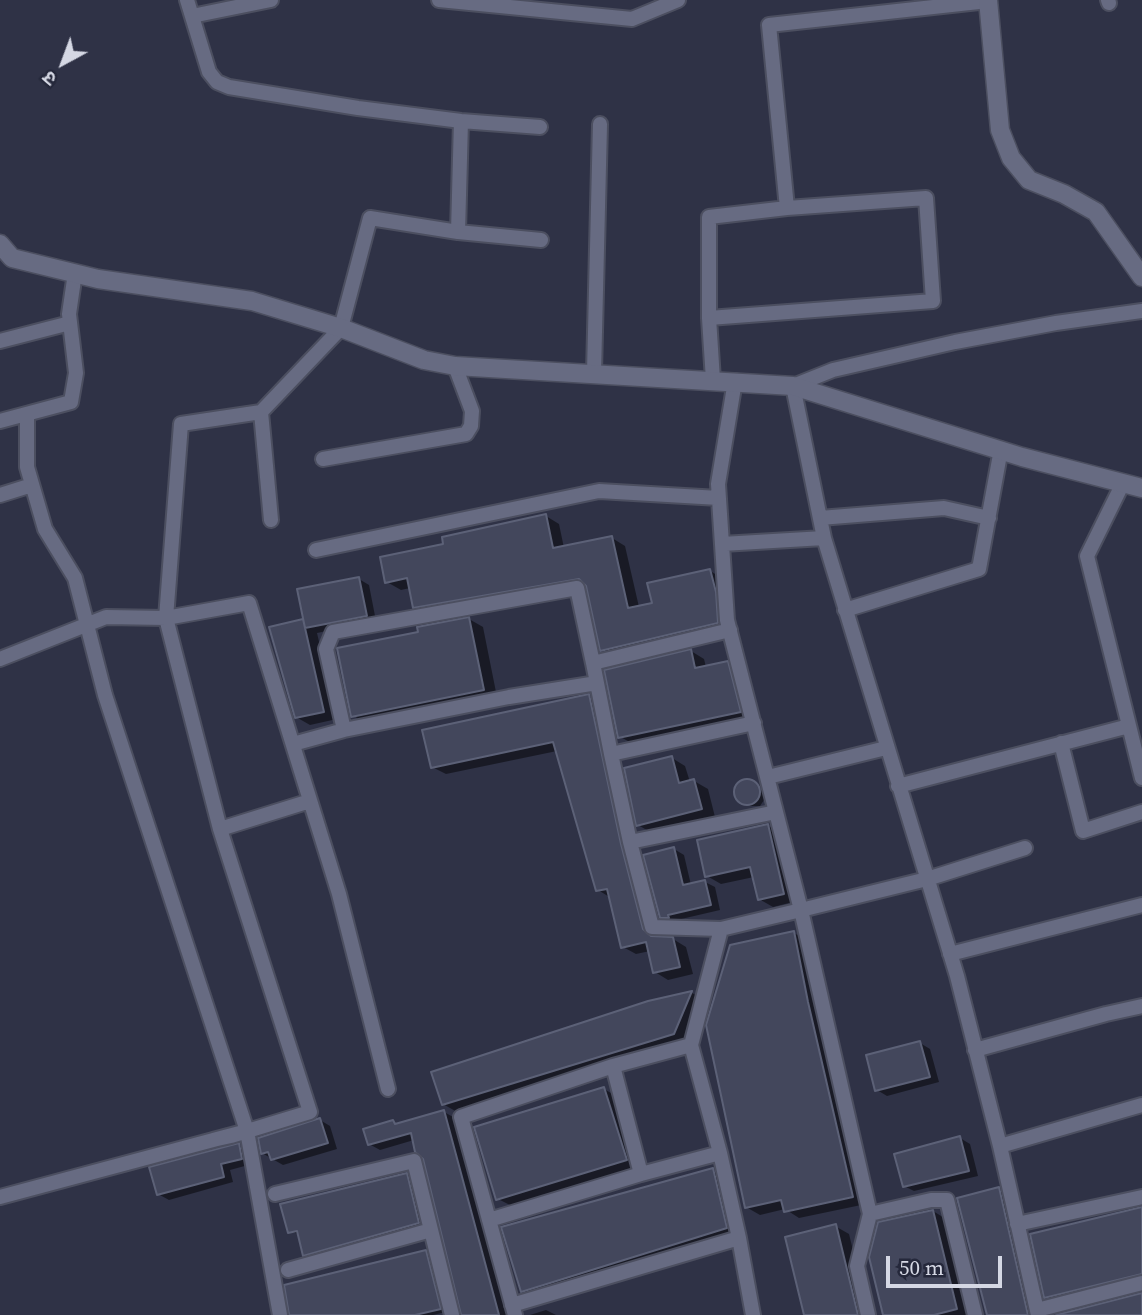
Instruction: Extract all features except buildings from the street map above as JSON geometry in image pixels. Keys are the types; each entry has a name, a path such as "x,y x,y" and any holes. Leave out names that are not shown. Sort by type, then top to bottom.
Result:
{"street":[{"path":"187,0 209,72 217,82 229,87 358,108 461,121 540,127"},
{"path":"192,16 271,0"},
{"path":"439,0 565,7 632,19 678,0"},
{"path":"787,208 769,25 988,0 1000,130 1011,158 1029,180 1064,194 1096,212 1137,259 1142,277"},
{"path":"458,232 461,121"},
{"path":"594,373 600,124"},
{"path":"709,318 933,301 926,198 709,216 709,318 713,380"},
{"path":"0,1197 310,1112 220,829 166,618 181,424 261,412 341,328 370,218 458,232 541,240"},
{"path":"4,254 98,279 252,301 341,328 424,360 455,366 793,386 1023,457 1142,488"},
{"path":"0,421 71,402 75,373 69,314 75,273"},
{"path":"793,386 833,370 955,342 1056,323 1142,311"},
{"path":"0,341 70,323"},
{"path":"323,459 466,434 471,426 472,411 455,366"},
{"path":"734,381 718,484 730,630 801,910 870,1214 857,1266 868,1315"},
{"path":"793,386 824,538 950,954 1000,1146 1038,1312 1142,1283"},
{"path":"261,412 271,520"},
{"path":"26,414 27,467 45,529 75,578 105,695 247,1131 280,1315"},
{"path":"845,610 979,569 1001,449"},
{"path":"1123,483 1087,556 1142,778"},
{"path":"0,495 32,485"},
{"path":"316,550 599,491 719,498"},
{"path":"820,518 944,508 989,518"},
{"path":"722,544 824,538"},
{"path":"344,730 326,649 333,632 577,588 630,842 652,927 721,929 927,879 1025,848"},
{"path":"0,659 106,617 166,618 249,604 339,894 388,1089"},
{"path":"593,663 730,630"},
{"path":"292,744 344,730 509,697 597,683"},
{"path":"611,754 754,723"},
{"path":"898,786 1129,726"},
{"path":"1060,743 1083,831 1142,812"},
{"path":"768,777 886,748"},
{"path":"220,829 310,801"},
{"path":"630,842 776,812"},
{"path":"950,954 1142,905"},
{"path":"721,929 691,1045 720,1153 753,1315"},
{"path":"975,1050 1142,1006"},
{"path":"691,1045 613,1066 461,1118 514,1310 739,1238"},
{"path":"613,1066 642,1174"},
{"path":"1000,1146 1142,1105"},
{"path":"489,1220 720,1153"},
{"path":"275,1194 414,1161 452,1315"},
{"path":"1017,1224 1142,1197"},
{"path":"870,1214 931,1200 947,1200 975,1315"},
{"path":"288,1270 430,1230"}]}
